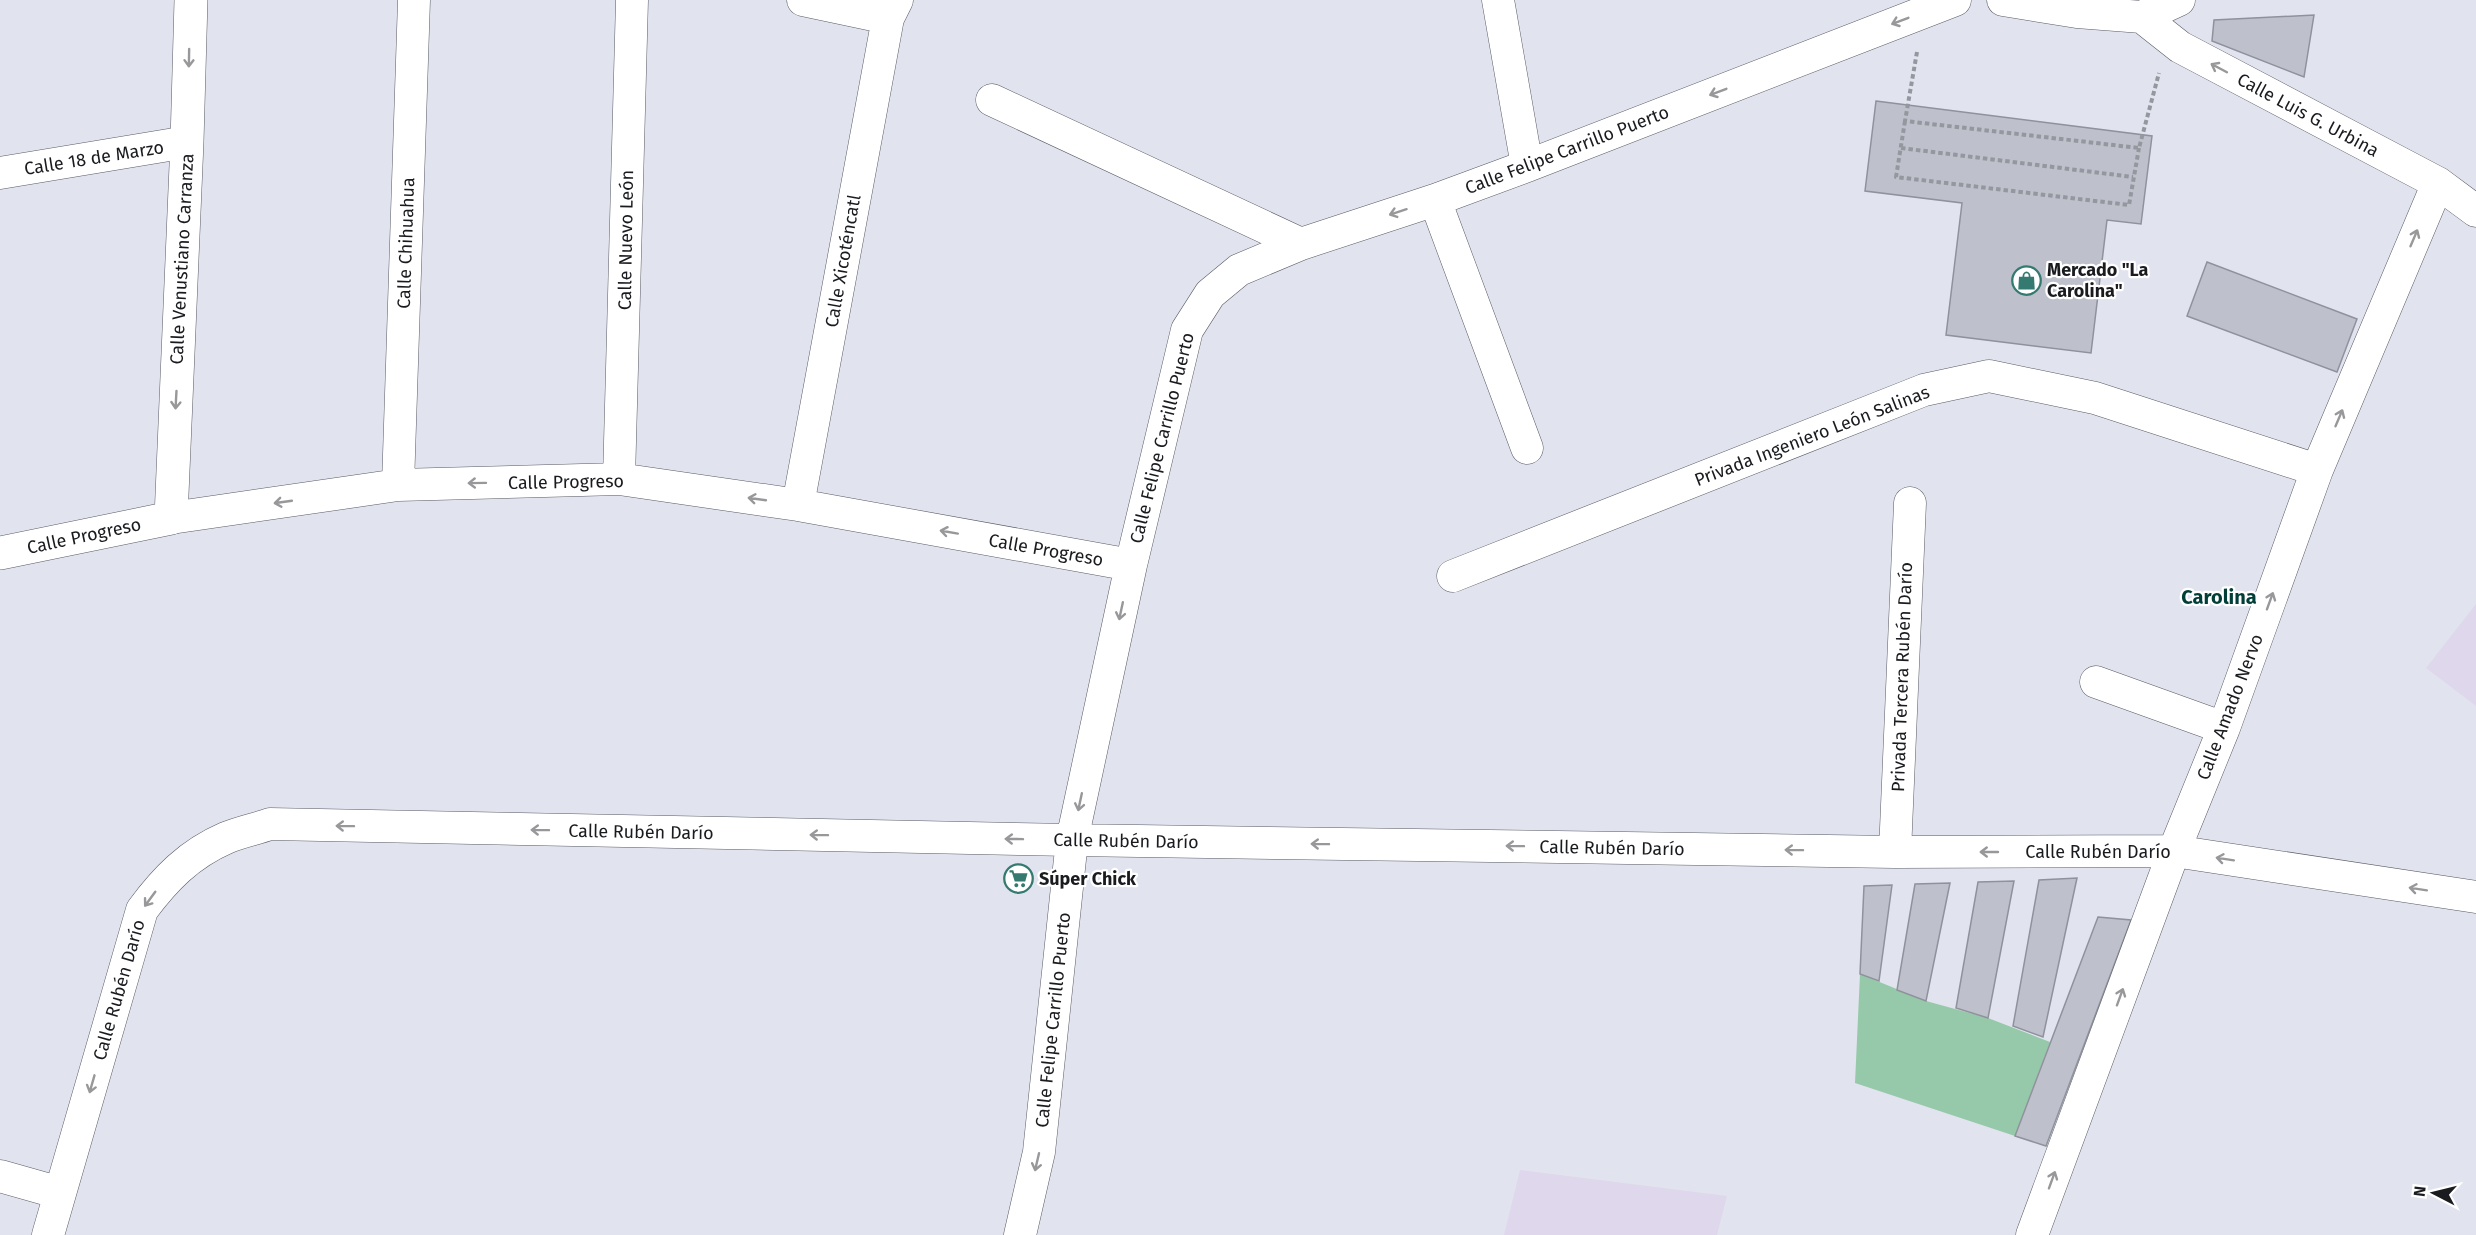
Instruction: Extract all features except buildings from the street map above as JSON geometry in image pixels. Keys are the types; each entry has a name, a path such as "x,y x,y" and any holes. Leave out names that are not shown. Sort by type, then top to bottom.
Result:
{"main road":[{"name":"Calle Venustiano Carranza","path":"171,518 191,0"},
{"name":"Calle Progreso","path":"0,553 171,518"}],"street":[{"name":"Calle Chihuahua","path":"398,485 414,0"},
{"name":"Calle Nuevo León","path":"619,479 632,0"},
{"name":"Calle Xicoténcatl","path":"798,505 892,9 803,0"},
{"path":"1498,0 1527,166"},
{"name":"Calle Felipe Carrillo Puerto","path":"1020,1235 1039,1152 1072,840 1131,565 1187,330 1210,294 1239,270 1301,244 1435,200 1527,166 1955,0"},
{"path":"2003,0 2074,6 2142,17 2180,0"},
{"name":"Calle Luis G. Urbina","path":"2142,17 2180,47 2438,183 2476,211"},
{"path":"992,100 1301,244"},
{"name":"Calle 18 de Marzo","path":"0,173 187,142"},
{"name":"Calle Amado Nervo","path":"2031,1235 2174,851 2224,729 2317,470 2438,183"},
{"path":"1435,200 1527,448"},
{"name":"Privada Ingeniero León Salinas","path":"1453,576 1924,390 1989,376 2095,398 2317,470"},
{"name":"Calle Progreso","path":"171,518 398,485 619,479 798,505 1131,565"},
{"name":"Privada Tercera Rubén Darío","path":"1895,852 1910,503"},
{"path":"2096,682 2224,729"},
{"name":"Calle Rubén Darío","path":"48,1235 142,910 163,881 191,858 226,838 270,824 1072,840 1895,852 2174,851 2476,897"},
{"path":"0,1176 60,1193"}],"path":[{"path":"1918,47 1896,177 2129,205 2139,148 2161,63"},
{"path":"1905,121 2139,148"},
{"path":"1901,148 2133,177"}],"shaded area":[{"path":"2476,604 2476,706 2426,668"},
{"path":"1520,1170 1727,1196 1717,1235 1504,1235"}],"green space":[{"path":"1860,974 1926,1001 1988,1018 2050,1042 2015,1136 1855,1083"}],"place":[{"name":"Mercado \"La Carolina\"","path":"2026,280"},
{"name":"Súper Chick","path":"1018,879"}],"district":[{"name":"Carolina","path":"2219,597"}]}
